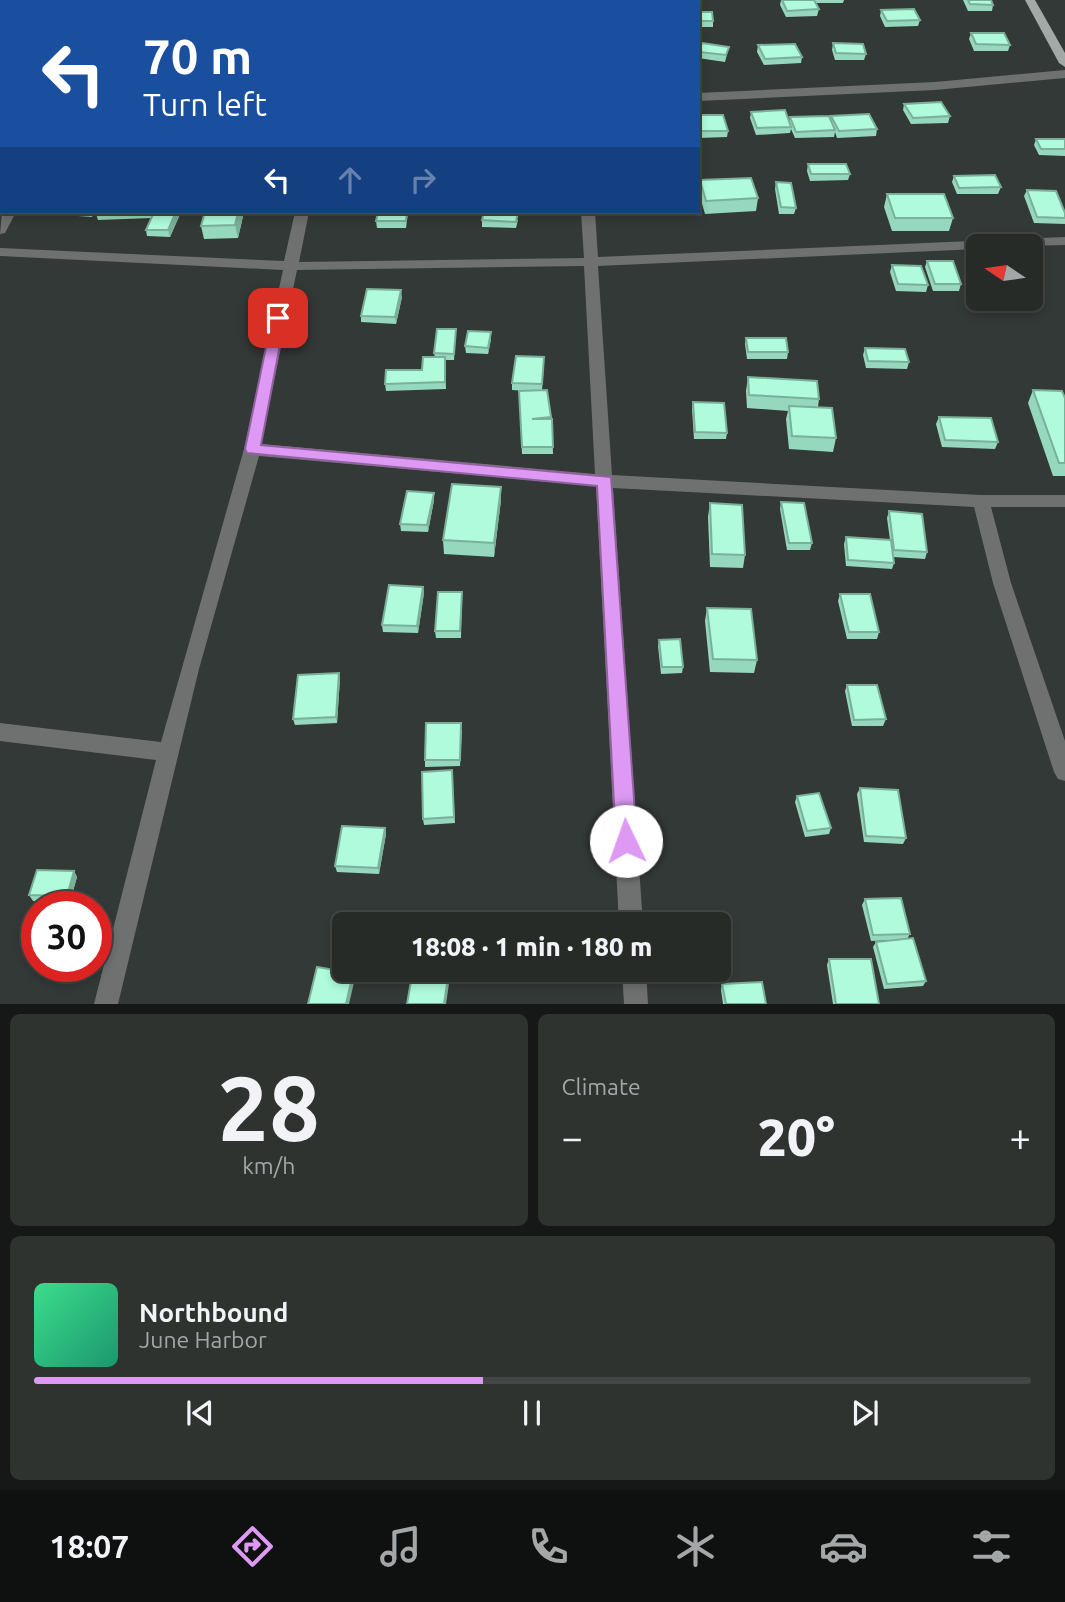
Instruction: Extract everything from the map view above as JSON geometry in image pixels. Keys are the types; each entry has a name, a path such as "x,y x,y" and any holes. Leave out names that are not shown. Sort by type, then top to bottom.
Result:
{"main road":[{"path":"1030,0 1065,64"}],"street":[{"path":"700,97 935,86 1065,75"},
{"path":"0,230 8,214"},
{"path":"106,1003 189,669 252,449 302,214"},
{"path":"588,214 630,912"},
{"path":"0,252 289,266 590,262 1065,241"},
{"path":"252,449 605,481 981,501 1065,500"},
{"path":"981,501 1002,583 1065,772"},
{"path":"0,732 168,752"},
{"path":"635,982 636,1003"}],"building":[{"path":"782,0 814,0 819,9 787,11"},
{"path":"968,0 991,0 993,5 970,4"},
{"path":"914,9 920,20 887,21 881,10"},
{"path":"700,12 712,12 713,21 700,21"},
{"path":"971,33 1004,33 1010,45 976,44"},
{"path":"702,43 729,47 726,55 700,52"},
{"path":"833,43 863,44 866,54 836,53"},
{"path":"795,44 802,57 765,59 758,45"},
{"path":"941,102 950,116 913,118 904,104"},
{"path":"785,110 791,127 757,128 751,112"},
{"path":"869,114 877,129 839,131 831,116"},
{"path":"700,115 723,115 728,131 700,131"},
{"path":"829,116 835,130 796,132 790,117"},
{"path":"1036,139 1065,139 1065,149 1041,149"},
{"path":"808,164 846,164 850,174 811,174"},
{"path":"995,175 1001,187 959,188 954,176"},
{"path":"751,178 758,198 706,201 700,180"},
{"path":"776,182 791,183 796,208 781,207"},
{"path":"1027,190 1056,191 1065,218 1037,217"},
{"path":"887,194 944,194 953,218 895,218"},
{"path":"153,214 175,214 168,230 146,230"},
{"path":"204,214 238,214 235,225 201,226"},
{"path":"378,214 407,214 406,221 376,221"},
{"path":"484,214 518,214 516,222 482,220"},
{"path":"927,261 953,261 961,284 935,284"},
{"path":"892,265 921,266 928,285 898,284"},
{"path":"367,289 401,290 395,317 361,316"},
{"path":"437,329 456,329 454,354 434,353"},
{"path":"468,331 491,332 488,348 465,346"},
{"path":"746,338 786,338 788,352 748,352"},
{"path":"865,348 905,349 909,362 868,361"},
{"path":"516,356 544,357 542,384 512,383"},
{"path":"423,357 445,357 445,382 385,384 386,370 422,370"},
{"path":"748,377 817,381 819,399 749,395"},
{"path":"547,390 551,417 532,419 552,419 553,447 522,447 519,391"},
{"path":"1033,390 1062,391 1065,398 1065,463 1059,463"},
{"path":"693,402 724,403 727,433 695,432"},
{"path":"789,406 832,408 836,438 792,436"},
{"path":"939,417 991,418 998,442 945,440"},
{"path":"452,484 501,487 494,543 443,540"},
{"path":"407,491 434,493 427,525 400,524"},
{"path":"781,502 804,503 812,543 789,543"},
{"path":"710,503 742,505 745,555 712,554"},
{"path":"889,511 922,514 927,552 894,550"},
{"path":"846,537 891,540 894,563 848,560"},
{"path":"389,585 423,587 417,626 382,625"},
{"path":"438,592 462,592 460,631 435,631"},
{"path":"840,594 870,594 879,632 849,632"},
{"path":"707,608 751,609 757,660 713,659"},
{"path":"680,639 683,667 662,667 659,640"},
{"path":"339,673 336,717 293,719 298,675"},
{"path":"847,685 877,685 886,719 854,720"},
{"path":"426,723 461,723 460,760 425,760"},
{"path":"452,770 454,817 423,819 422,772"},
{"path":"860,788 898,790 906,838 866,836"},
{"path":"819,793 831,828 807,831 797,796"},
{"path":"342,826 385,828 378,868 335,866"},
{"path":"37,870 74,871 68,891 30,891"},
{"path":"901,898 910,934 873,935 865,899"},
{"path":"913,938 926,981 887,984 876,942"},
{"path":"829,959 871,959 879,1004 836,1004"},
{"path":"317,967 332,970 332,982 351,982 346,1004 308,1004"},
{"path":"411,982 447,982 444,1004 407,1004"},
{"path":"762,982 766,1004 726,1004 722,984"}],"route":[{"path":"278,318 252,449 605,481 626,841"}]}
